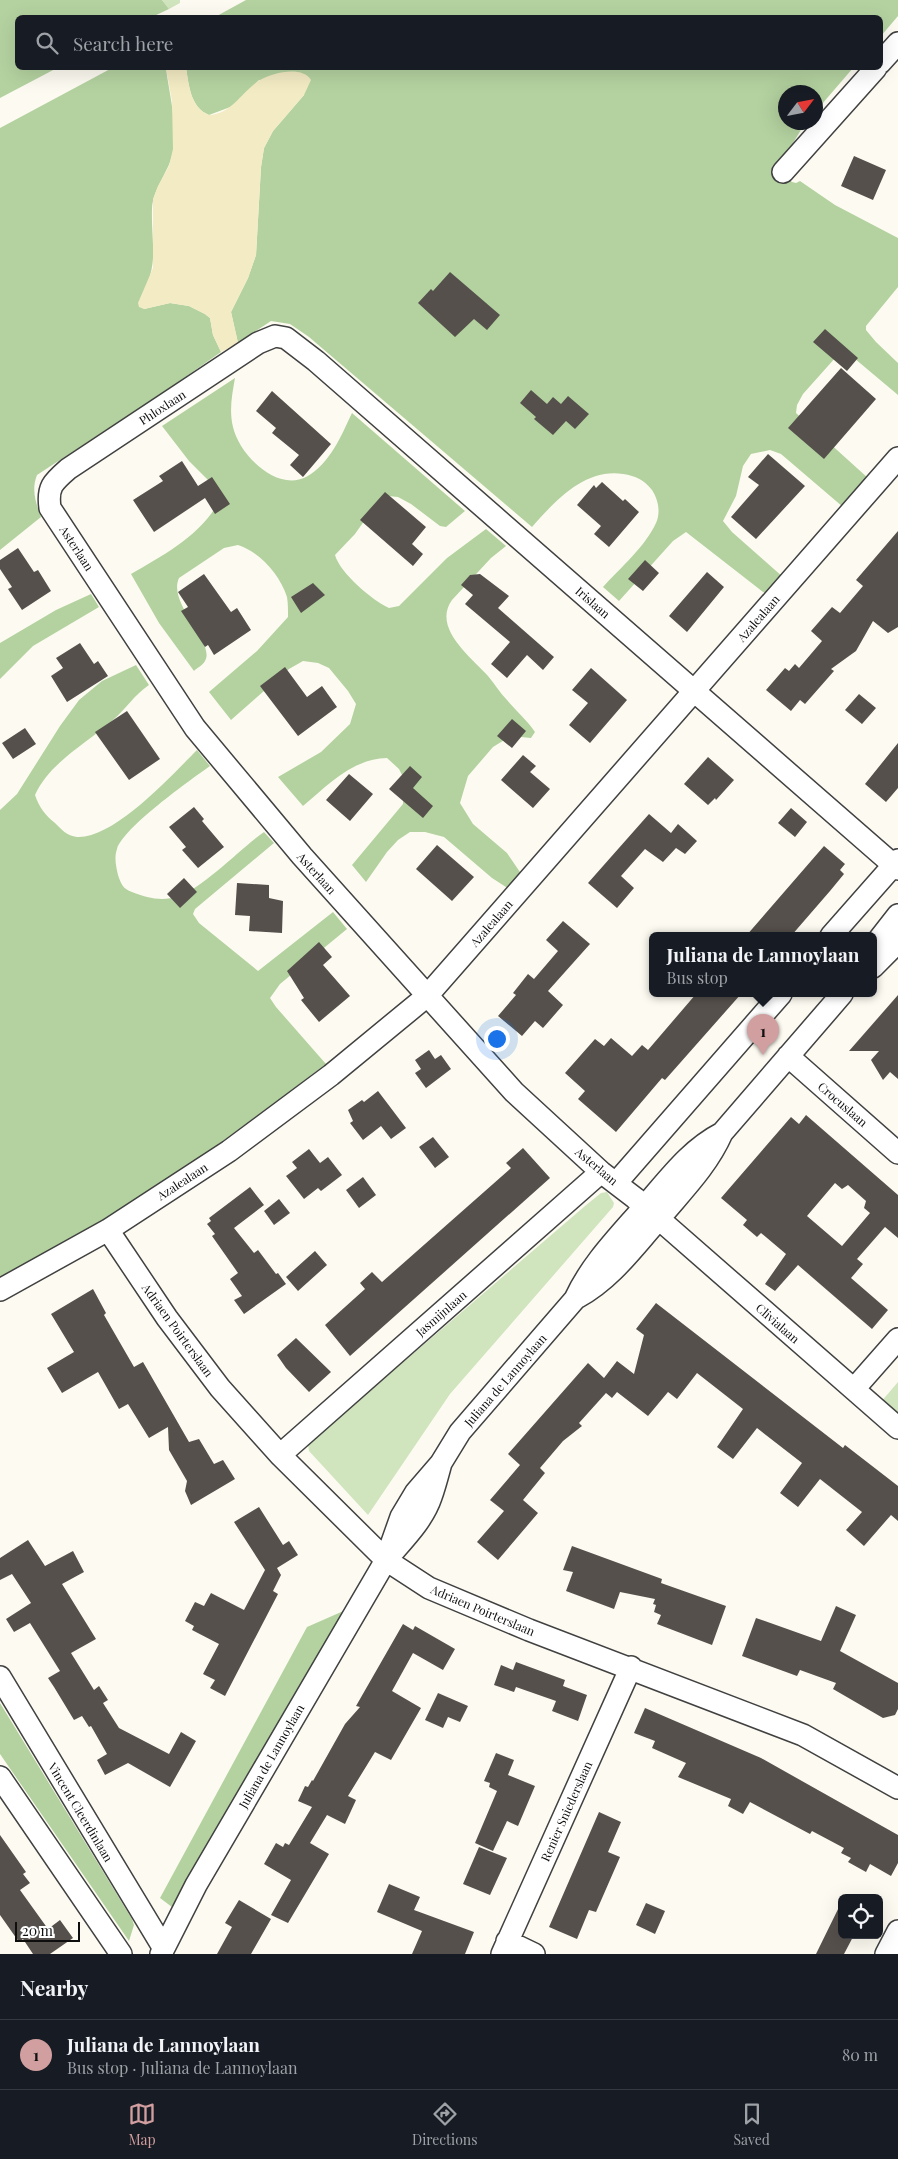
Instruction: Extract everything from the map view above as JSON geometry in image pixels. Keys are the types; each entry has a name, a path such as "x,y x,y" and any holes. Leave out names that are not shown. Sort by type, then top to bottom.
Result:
{"street":[{"path":"883,60 898,43"},
{"path":"783,172 874,70"},
{"name":"Phloxlaan","path":"48,493 55,480 68,469 258,343 275,336 286,338"},
{"name":"Irislaan","path":"286,338 316,361 896,864"},
{"name":"Azalealaan","path":"0,1290 108,1230 229,1151 331,1074 427,996 898,458"},
{"name":"Asterlaan","path":"48,493 50,508 195,728 302,856 514,1092 651,1213"},
{"path":"835,932 896,864"},
{"path":"877,942 898,915"},
{"path":"877,963 898,942"},
{"path":"609,1177 778,997"},
{"name":"Juliana de Lannoylaan","path":"162,1951 196,1885 386,1560 416,1525 423,1513 431,1499 441,1463 460,1432 575,1299 595,1288 613,1270 651,1213 702,1169 715,1149 722,1133 839,997"},
{"name":"Crocuslaan","path":"788,1056 898,1152"},
{"name":"Jasmijnlaan","path":"280,1455 609,1177"},
{"name":"Clivialaan","path":"651,1213 898,1428"},
{"name":"Adriaen Poirterslaan","path":"108,1230 167,1318 220,1388 280,1455 386,1560 430,1588 529,1630 631,1667 803,1734 898,1788"},
{"path":"854,1389 898,1340"},
{"name":"Renier Sniederslaan","path":"505,1948 631,1667"},
{"name":"Vincent Cleerdinlaan","path":"0,1677 162,1951"},
{"path":"0,1777 121,1954"},
{"path":"886,1954 898,1932"},
{"path":"505,1948 534,1954"}],"green space":[{"path":"0,0 162,0 169,9 156,15 15,15 15,70 53,70 0,98"},
{"path":"162,0 180,0 180,3 169,9"},
{"path":"246,0 898,0 898,16 883,34 883,15 219,15"},
{"path":"108,70 166,70 174,131 173,152 153,201 152,265 146,287 140,299 144,309 170,303 189,306 205,314 210,318 213,335 221,352 164,392 37,475 34,491 41,517 0,550 0,128"},
{"path":"186,70 851,70 823,103 823,85 778,85 778,130 801,130 777,170 792,182 800,181 835,205 898,238 898,287 866,326 866,330 898,363 898,395 848,353 836,357 803,394 797,405 796,413 868,478 843,507 781,454 770,450 751,454 743,466 736,496 723,521 732,532 783,577 767,595 686,532 673,541 619,601 603,587 639,549 658,519 659,510 656,497 643,481 623,474 609,473 596,476 572,488 532,527 309,337 290,324 271,321 238,343 231,312 248,278 256,255 261,167 264,148 273,131 304,95 259,80 233,106 209,115 198,107 192,95"},
{"path":"235,378 231,415 237,438 251,459 271,475 294,480 306,477 322,465 334,449 352,413 465,511 446,527 440,526 411,504 398,497 388,496 379,500 355,534 335,555 350,578 382,604 389,608 399,606 447,558 486,529 506,546 491,558 452,600 447,611 447,621 456,641 535,732 531,738 511,736 493,747 468,776 460,803 473,824 507,853 522,875 509,889 492,878 444,837 425,832 410,832 398,840 366,882 352,865 403,804 404,779 399,769 387,758 374,759 341,774 303,806 278,777 321,752 350,724 356,704 329,668 318,663 303,661 289,669 231,720 209,692 257,651 288,617 287,597 284,589 268,565 254,553 238,545 224,548 179,578 177,588 180,599 207,653 205,661 194,671 159,623 131,574 167,553 190,536 200,527 217,505 212,484 189,461 162,426"},
{"path":"91,594 99,607 33,646 0,679 0,643 56,610"},
{"path":"136,665 149,685 103,729 59,763 42,783 35,795 38,803 48,817 67,834 77,837 92,835 108,828 142,804 197,750 210,766 158,805 122,840 117,849 116,856 120,881 124,888 129,891 149,897 167,899 179,896 199,885 264,832 274,843 195,909 193,914 199,923 258,971 333,912 347,929 280,984 270,998 326,1064 154,1189 49,1252 0,1278 0,810 17,794 60,726 79,700 102,681"},
{"path":"607,1192 614,1203 613,1207 450,1394 368,1515 309,1451 308,1444 585,1206 601,1193"},
{"path":"898,1382 898,1418 880,1403"},
{"path":"348,1609 172,1907 160,1898 307,1627"},
{"path":"0,1703 132,1919 134,1925 129,1941 0,1754"}],"sand":[{"path":"166,70 186,70 194,101 198,107 209,115 224,111 260,80 272,75 294,72 307,75 311,80 304,95 273,131 264,148 261,167 256,255 248,278 231,312 238,343 221,352 213,335 210,318 205,314 189,306 170,303 144,309 139,307 138,303 153,268 153,199 169,166 173,149 172,101"}],"building":[{"path":"854,156 886,170 873,200 841,186"},
{"path":"450,272 500,315 487,330 474,319 455,337 418,303 431,289 433,291"},
{"path":"825,329 858,358 847,371 813,342"},
{"path":"841,368 876,399 824,459 788,428"},
{"path":"531,390 547,404 553,397 561,404 568,396 589,414 575,429 566,421 553,435 534,419 536,417 520,403"},
{"path":"272,391 331,444 303,477 290,465 299,455 272,433 276,428 256,411"},
{"path":"768,454 805,486 756,539 731,517 759,485 748,477"},
{"path":"182,461 198,486 212,477 230,504 215,514 205,498 154,532 133,500 163,481 159,476"},
{"path":"602,482 623,501 625,499 639,512 609,547 594,534 601,526 577,505 594,485 596,488"},
{"path":"385,492 426,527 412,544 423,554 413,566 360,520"},
{"path":"898,531 898,627 888,633 873,621 856,651 831,669 834,671 805,704 800,700 791,711 766,690 785,668 789,671 795,664 799,668 822,641 811,631 832,607 840,613 863,586 856,580"},
{"path":"18,548 34,572 38,570 51,591 22,610 8,589 12,587 0,569 0,560"},
{"path":"645,560 659,573 643,591 628,579"},
{"path":"707,572 724,587 687,632 669,616"},
{"path":"204,574 231,612 237,608 251,630 214,655 208,645 205,647 181,611 188,607 178,592"},
{"path":"480,574 509,596 498,608 554,657 543,670 527,655 507,678 491,664 510,642 465,604 473,595 461,585 470,575"},
{"path":"313,583 325,595 301,613 291,597"},
{"path":"80,643 94,664 98,661 108,676 67,702 51,676 63,668 56,658"},
{"path":"285,667 307,697 322,686 337,707 298,736 260,686"},
{"path":"591,668 627,700 590,743 569,725 588,703 572,690"},
{"path":"859,694 876,708 862,724 845,710"},
{"path":"127,711 160,759 129,780 95,732"},
{"path":"512,719 526,731 512,748 497,736"},
{"path":"25,728 36,744 13,759 2,743"},
{"path":"898,743 898,788 886,802 865,784"},
{"path":"523,755 536,766 530,772 550,789 533,808 501,780"},
{"path":"708,757 734,780 716,800 715,798 708,805 684,784"},
{"path":"410,766 422,777 413,788 433,806 423,818 389,789"},
{"path":"349,774 373,794 350,821 326,800"},
{"path":"194,807 204,819 202,821 224,847 198,868 182,850 186,847 169,827"},
{"path":"791,808 807,822 795,837 778,823"},
{"path":"649,814 671,833 678,824 697,841 685,854 676,848 663,862 645,849 621,876 634,888 617,908 588,883"},
{"path":"437,845 474,877 452,901 416,869"},
{"path":"824,846 845,864 840,870 844,874 794,932 749,932"},
{"path":"184,878 197,892 180,908 167,894"},
{"path":"237,883 269,885 269,898 283,901 282,933 249,931 250,916 235,915"},
{"path":"563,921 590,944 548,991 563,1005 543,1028 535,1021 522,1036 498,1016 516,995 513,993 528,974 534,979 558,951 546,940"},
{"path":"319,942 332,957 323,965 350,996 319,1022 301,1000 304,998 287,971"},
{"path":"898,995 898,1079 890,1072 883,1080 871,1060 879,1051 849,1051"},
{"path":"693,997 738,997 665,1080 662,1078 616,1132 578,1099 585,1091 565,1073 595,1039 604,1046 611,1038 632,1056 642,1045 648,1050"},
{"path":"429,1050 435,1059 441,1055 451,1069 426,1088 415,1073 421,1069 415,1060"},
{"path":"378,1091 406,1128 391,1139 381,1126 363,1140 350,1123 353,1121 348,1110 362,1100 364,1102"},
{"path":"806,1115 898,1195 898,1238 885,1227 857,1259 863,1264 851,1278 888,1310 872,1329 798,1265 775,1291 765,1284 786,1254 761,1233 757,1237 743,1225 747,1220 721,1198 791,1117 799,1124","holes":["835,1183 842,1189 848,1185 866,1201 864,1208 870,1213 842,1246 807,1216"]},
{"path":"433,1137 449,1157 435,1168 419,1147"},
{"path":"523,1148 550,1178 350,1356 325,1325 365,1289 360,1283 372,1272 382,1282 511,1168 506,1163"},
{"path":"309,1149 320,1163 328,1157 342,1175 321,1191 318,1188 304,1199 286,1176 297,1168 292,1162"},
{"path":"363,1177 376,1195 359,1208 346,1190"},
{"path":"250,1187 264,1205 234,1228 254,1253 258,1250 286,1284 244,1314 234,1300 242,1296 230,1279 238,1273 212,1236 215,1234 207,1224 211,1221 209,1218"},
{"path":"279,1199 290,1213 274,1225 264,1211"},
{"path":"315,1251 327,1265 298,1291 286,1277"},
{"path":"93,1289 106,1313 104,1315 134,1367 143,1362 189,1442 199,1439 214,1464 223,1460 235,1479 191,1505 185,1491 187,1481 169,1450 168,1427 149,1438 128,1404 119,1409 98,1372 62,1393 47,1368 74,1352 51,1314"},
{"path":"656,1303 843,1448 845,1445 898,1486 898,1521 891,1515 864,1546 846,1530 862,1512 820,1479 798,1507 780,1493 802,1463 757,1428 733,1459 717,1447 743,1409 697,1373 677,1399 668,1392 648,1416 617,1392 612,1398 606,1393 579,1423 582,1426 563,1441 540,1468 545,1473 523,1500 538,1513 498,1560 477,1542 504,1511 490,1500 520,1465 508,1454 588,1363 604,1378 617,1361 634,1374 644,1335 636,1329"},
{"path":"296,1338 331,1372 309,1392 286,1368 277,1355"},
{"path":"259,1507 283,1545 289,1541 298,1555 277,1568 281,1575 273,1591 278,1594 225,1696 210,1688 215,1680 203,1674 219,1644 192,1630 194,1626 185,1621 195,1602 204,1606 211,1593 244,1610 265,1570 234,1522"},
{"path":"28,1540 45,1566 73,1551 84,1572 62,1584 96,1639 71,1653 94,1690 99,1686 108,1700 103,1703 119,1728 169,1754 181,1732 196,1741 170,1787 128,1763 105,1775 97,1760 107,1754 91,1726 89,1727 82,1716 74,1720 48,1678 60,1671 30,1623 14,1632 6,1619 31,1603 12,1574 0,1580 0,1558"},
{"path":"572,1546 662,1579 661,1583 726,1606 712,1645 657,1624 661,1615 654,1612 656,1605 653,1604 655,1599 620,1592 614,1609 566,1591 573,1572 563,1570"},
{"path":"836,1606 856,1615 840,1651 898,1683 898,1709 895,1715 883,1718 833,1689 836,1683 800,1670 797,1676 742,1656 756,1618 821,1641"},
{"path":"403,1624 413,1630 415,1626 455,1649 443,1670 413,1653 392,1691 421,1708 391,1760 375,1752 348,1796 356,1800 345,1824 327,1815 310,1843 329,1854 288,1923 271,1915 291,1880 264,1864 276,1843 283,1847 285,1843 289,1845 312,1807 298,1801 305,1786 308,1787 313,1781 345,1724 360,1707 356,1706"},
{"path":"516,1662 565,1680 563,1686 587,1695 578,1721 552,1711 556,1701 516,1687 514,1692 494,1685 501,1665 513,1670"},
{"path":"438,1693 468,1706 460,1722 448,1717 443,1728 425,1720"},
{"path":"645,1708 761,1758 898,1835 898,1863 891,1876 870,1864 866,1872 848,1862 851,1858 841,1853 844,1848 812,1831 810,1834 750,1802 743,1814 728,1806 731,1799 678,1777 686,1763 652,1748 655,1741 634,1733"},
{"path":"496,1753 514,1760 508,1775 535,1786 518,1826 507,1821 493,1851 475,1843 497,1791 489,1787 490,1783 484,1781"},
{"path":"599,1812 621,1822 608,1852 620,1857 596,1912 589,1910 577,1939 549,1927"},
{"path":"0,1835 26,1872 23,1874 30,1883 20,1890 48,1929 60,1920 73,1938 50,1954 33,1954 23,1939 19,1942 0,1915"},
{"path":"479,1847 507,1858 490,1895 463,1884"},
{"path":"389,1884 420,1897 414,1910 474,1932 465,1954 412,1954 422,1931 377,1912"},
{"path":"239,1900 271,1919 251,1954 217,1954 232,1927 225,1923"},
{"path":"646,1903 665,1911 655,1934 636,1925"},
{"path":"838,1909 838,1939 852,1939 844,1954 816,1954"}],"place":[{"name":"Juliana de Lannoylaan","path":"763,1055"}]}
